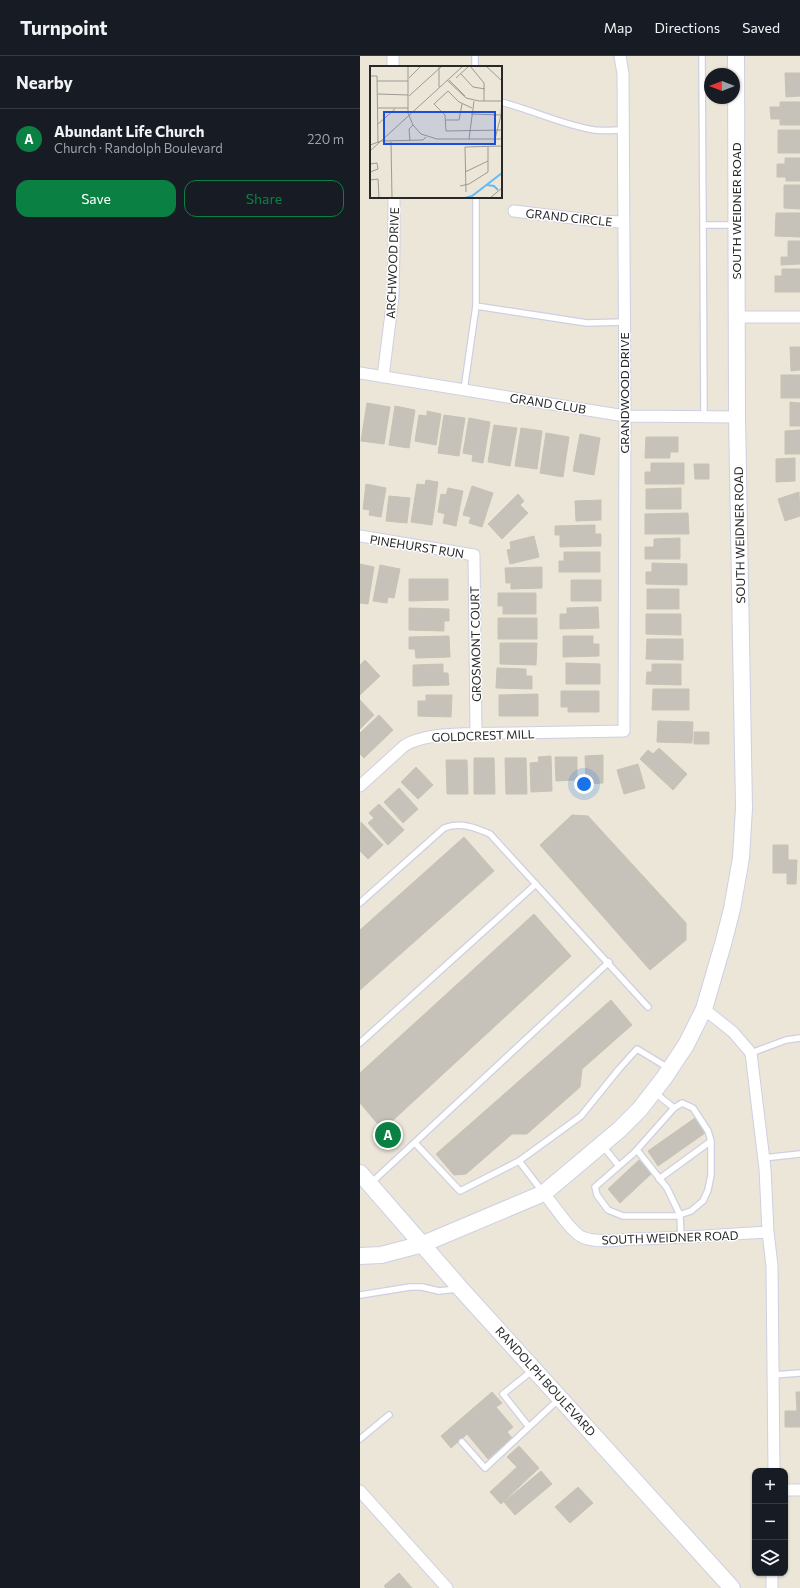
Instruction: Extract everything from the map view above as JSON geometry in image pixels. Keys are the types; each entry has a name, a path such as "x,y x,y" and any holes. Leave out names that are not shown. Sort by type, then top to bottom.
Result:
{"main road":[{"name":"SOUTH WEIDNER ROAD","path":"360,1256 381,1255 423,1244 544,1193 619,1130 640,1109 670,1069 686,1044 704,1009 725,939 732,909 741,858 744,808 737,417 736,56"},
{"name":"RANDOLPH BOULEVARD","path":"365,1179 461,1289 732,1588"}],"street":[{"name":"GRANDWOOD DRIVE","path":"620,56 623,74 625,416 624,731"},
{"name":"ARCHWOOD DRIVE","path":"383,377 392,297 394,198"},
{"name":"GRAND CIRCLE","path":"514,211 598,221 623,222"},
{"path":"737,317 800,317"},
{"name":"GRAND CLUB","path":"360,373 625,416 737,417"},
{"name":"PINEHURST RUN","path":"360,536 474,555"},
{"name":"GROSMONT COURT","path":"474,555 476,734"},
{"name":"GOLDCREST MILL","path":"360,786 410,742 435,735 624,731"},
{"path":"704,1009 733,1032 751,1053 763,1158 772,1266 774,1468"},
{"name":"SOUTH WEIDNER ROAD","path":"544,1193 574,1231 581,1237 592,1239 613,1240 681,1238 768,1232"},
{"path":"788,1490 800,1490"},
{"path":"360,1491 447,1588"},
{"path":"772,1576 772,1588"}],"lane":[{"path":"702,56 704,417"},
{"path":"502,102 578,127 596,130 623,130"},
{"path":"464,390 476,306 476,198"},
{"path":"703,225 736,225"},
{"path":"476,306 587,323 624,322"},
{"path":"360,903 444,828 454,824 474,826 490,834 609,962 648,1007"},
{"path":"360,1043 536,884"},
{"path":"365,1179 415,1143 609,962"},
{"path":"751,1053 786,1040 800,1038"},
{"path":"415,1143 460,1191 519,1161 581,1116 619,1069 637,1050 670,1069"},
{"path":"653,1092 674,1108"},
{"path":"682,1103 693,1108 708,1131 711,1141 711,1175 708,1190 703,1201 691,1212 676,1216 623,1216 608,1210 597,1195 595,1187 637,1150 674,1108 682,1103"},
{"path":"659,1178 711,1141"},
{"path":"601,1145 619,1166"},
{"path":"637,1150 667,1188 680,1215 681,1238"},
{"path":"763,1158 800,1154"},
{"path":"519,1161 544,1193"},
{"path":"360,1295 410,1287 422,1287 439,1291 461,1289"},
{"path":"529,1427 503,1394 534,1368"},
{"path":"773,1375 800,1373"},
{"path":"462,1442 485,1468 560,1397"},
{"path":"360,1439 390,1415"}],"building":[{"path":"785,73 800,73 800,96 786,97"},
{"path":"780,102 800,102 800,125 780,125 780,119 771,119 770,107 780,107"},
{"path":"778,130 800,130 800,153 778,153"},
{"path":"785,158 800,158 800,181 786,181 786,177 777,177 777,164 785,164"},
{"path":"784,185 800,185 800,209 784,208"},
{"path":"776,213 800,213 800,237 775,236"},
{"path":"788,241 800,241 800,264 781,265 781,257 788,257"},
{"path":"782,269 800,269 800,292 775,292 775,276 782,276"},
{"path":"790,347 800,347 800,370 791,371"},
{"path":"781,375 800,375 800,398 781,398"},
{"path":"790,402 800,403 800,426 790,426"},
{"path":"367,403 390,407 384,444 361,441"},
{"path":"395,406 415,410 409,448 389,445"},
{"path":"427,411 441,414 436,445 415,441 419,415 427,416"},
{"path":"444,415 465,418 459,456 438,453"},
{"path":"469,418 490,422 483,463 472,461 473,455 463,453"},
{"path":"494,425 517,428 510,466 488,462"},
{"path":"521,428 542,431 537,469 515,466"},
{"path":"800,430 800,454 785,454 785,431"},
{"path":"546,433 569,437 563,477 540,473"},
{"path":"580,434 600,438 594,475 573,471"},
{"path":"646,437 678,437 678,452 670,452 670,458 645,458"},
{"path":"795,458 795,481 776,482 776,459"},
{"path":"651,463 684,463 684,484 645,484 645,472 651,472"},
{"path":"694,464 709,464 709,479 695,479"},
{"path":"426,480 438,482 432,525 411,522 417,484 425,485"},
{"path":"366,484 386,488 381,517 369,515 370,510 363,509"},
{"path":"472,486 493,493 482,527 469,523 471,517 463,515"},
{"path":"448,488 463,491 456,526 443,523 445,514 438,512 441,494 446,495"},
{"path":"681,488 681,509 646,509 646,489"},
{"path":"799,492 800,516 785,521 778,499"},
{"path":"518,494 524,501 520,505 528,513 502,539 488,524"},
{"path":"389,496 410,498 407,523 386,521"},
{"path":"601,500 601,520 576,521 575,501"},
{"path":"688,513 689,534 645,534 645,514"},
{"path":"595,525 595,534 601,534 601,546 560,547 560,535 555,535 555,526"},
{"path":"534,536 539,557 510,564 507,550 511,549 510,542"},
{"path":"680,538 680,559 645,559 645,547 654,547 654,539"},
{"path":"564,552 600,552 600,572 559,572 559,561 564,561"},
{"path":"652,563 687,564 687,585 646,584 646,572 652,572"},
{"path":"360,564 374,567 368,604 360,603"},
{"path":"380,565 400,569 394,598 388,597 387,603 373,601"},
{"path":"542,567 542,588 511,589 511,583 506,583 505,568"},
{"path":"409,579 448,579 448,600 409,601"},
{"path":"571,580 601,580 601,601 571,601"},
{"path":"647,589 679,589 679,609 647,609"},
{"path":"498,593 536,593 536,614 503,614 503,606 498,606"},
{"path":"598,607 599,628 560,629 560,614 567,614 567,608"},
{"path":"409,608 449,609 449,621 444,621 444,631 409,630"},
{"path":"646,614 681,614 681,635 646,634"},
{"path":"498,618 537,618 537,639 498,639"},
{"path":"449,636 450,657 416,658 415,649 409,649 409,637"},
{"path":"563,636 593,636 593,644 599,644 599,656 563,657"},
{"path":"647,639 683,639 683,660 646,659"},
{"path":"500,643 537,643 536,665 500,664"},
{"path":"365,660 380,676 360,695 360,665"},
{"path":"566,663 600,664 600,684 566,684"},
{"path":"443,664 443,673 448,673 449,685 413,686 413,665"},
{"path":"652,664 681,664 681,685 646,684 647,672 652,672"},
{"path":"497,668 526,669 526,676 532,676 532,689 496,688"},
{"path":"653,689 689,689 689,710 652,710"},
{"path":"561,691 599,691 599,712 568,712 568,707 561,707"},
{"path":"538,694 538,716 499,716 499,695"},
{"path":"426,695 452,695 451,717 418,716 418,701 426,701"},
{"path":"360,700 374,715 360,729"},
{"path":"379,715 393,730 364,758 360,754 360,733"},
{"path":"658,721 693,722 692,743 657,742"},
{"path":"694,732 709,732 709,744 694,744"},
{"path":"659,748 687,774 673,790 640,759 648,750 653,754"},
{"path":"603,755 603,783 586,784 585,756"},
{"path":"551,756 552,791 531,792 530,763 539,762 538,757"},
{"path":"555,757 577,757 577,780 556,781"},
{"path":"474,758 494,758 495,794 474,794"},
{"path":"505,758 526,758 527,794 506,794"},
{"path":"446,760 467,760 468,794 447,794"},
{"path":"638,764 645,788 624,794 617,770"},
{"path":"416,767 433,785 418,799 401,782"},
{"path":"399,788 418,809 403,823 384,802"},
{"path":"379,804 404,830 388,845 368,823 374,818 369,813"},
{"path":"572,815 588,816 686,923 686,940 650,970 540,845"},
{"path":"361,822 383,845 368,859 360,851"},
{"path":"464,837 494,871 360,990 360,930"},
{"path":"773,845 788,845 788,860 797,860 796,884 787,884 787,873 773,873"},
{"path":"534,914 571,956 390,1123 377,1123 360,1103 360,1073"},
{"path":"611,1000 632,1025 582,1069 580,1087 527,1134 512,1134 466,1174 454,1175 436,1154"},
{"path":"695,1118 705,1133 658,1166 648,1151"},
{"path":"639,1160 651,1174 620,1203 608,1189"},
{"path":"492,1392 502,1403 496,1407 513,1427 507,1432 512,1438 488,1459 467,1434 451,1448 441,1436"},
{"path":"796,1392 800,1392 800,1427 785,1427 785,1411 797,1411"},
{"path":"519,1446 539,1468 501,1504 490,1492 517,1467 507,1457"},
{"path":"541,1471 552,1484 515,1515 504,1502"},
{"path":"578,1487 593,1503 570,1523 555,1507"},
{"path":"399,1573 412,1588 386,1588 384,1586"}],"place":[{"name":"Abundant Life Church","path":"388,1135"}]}
